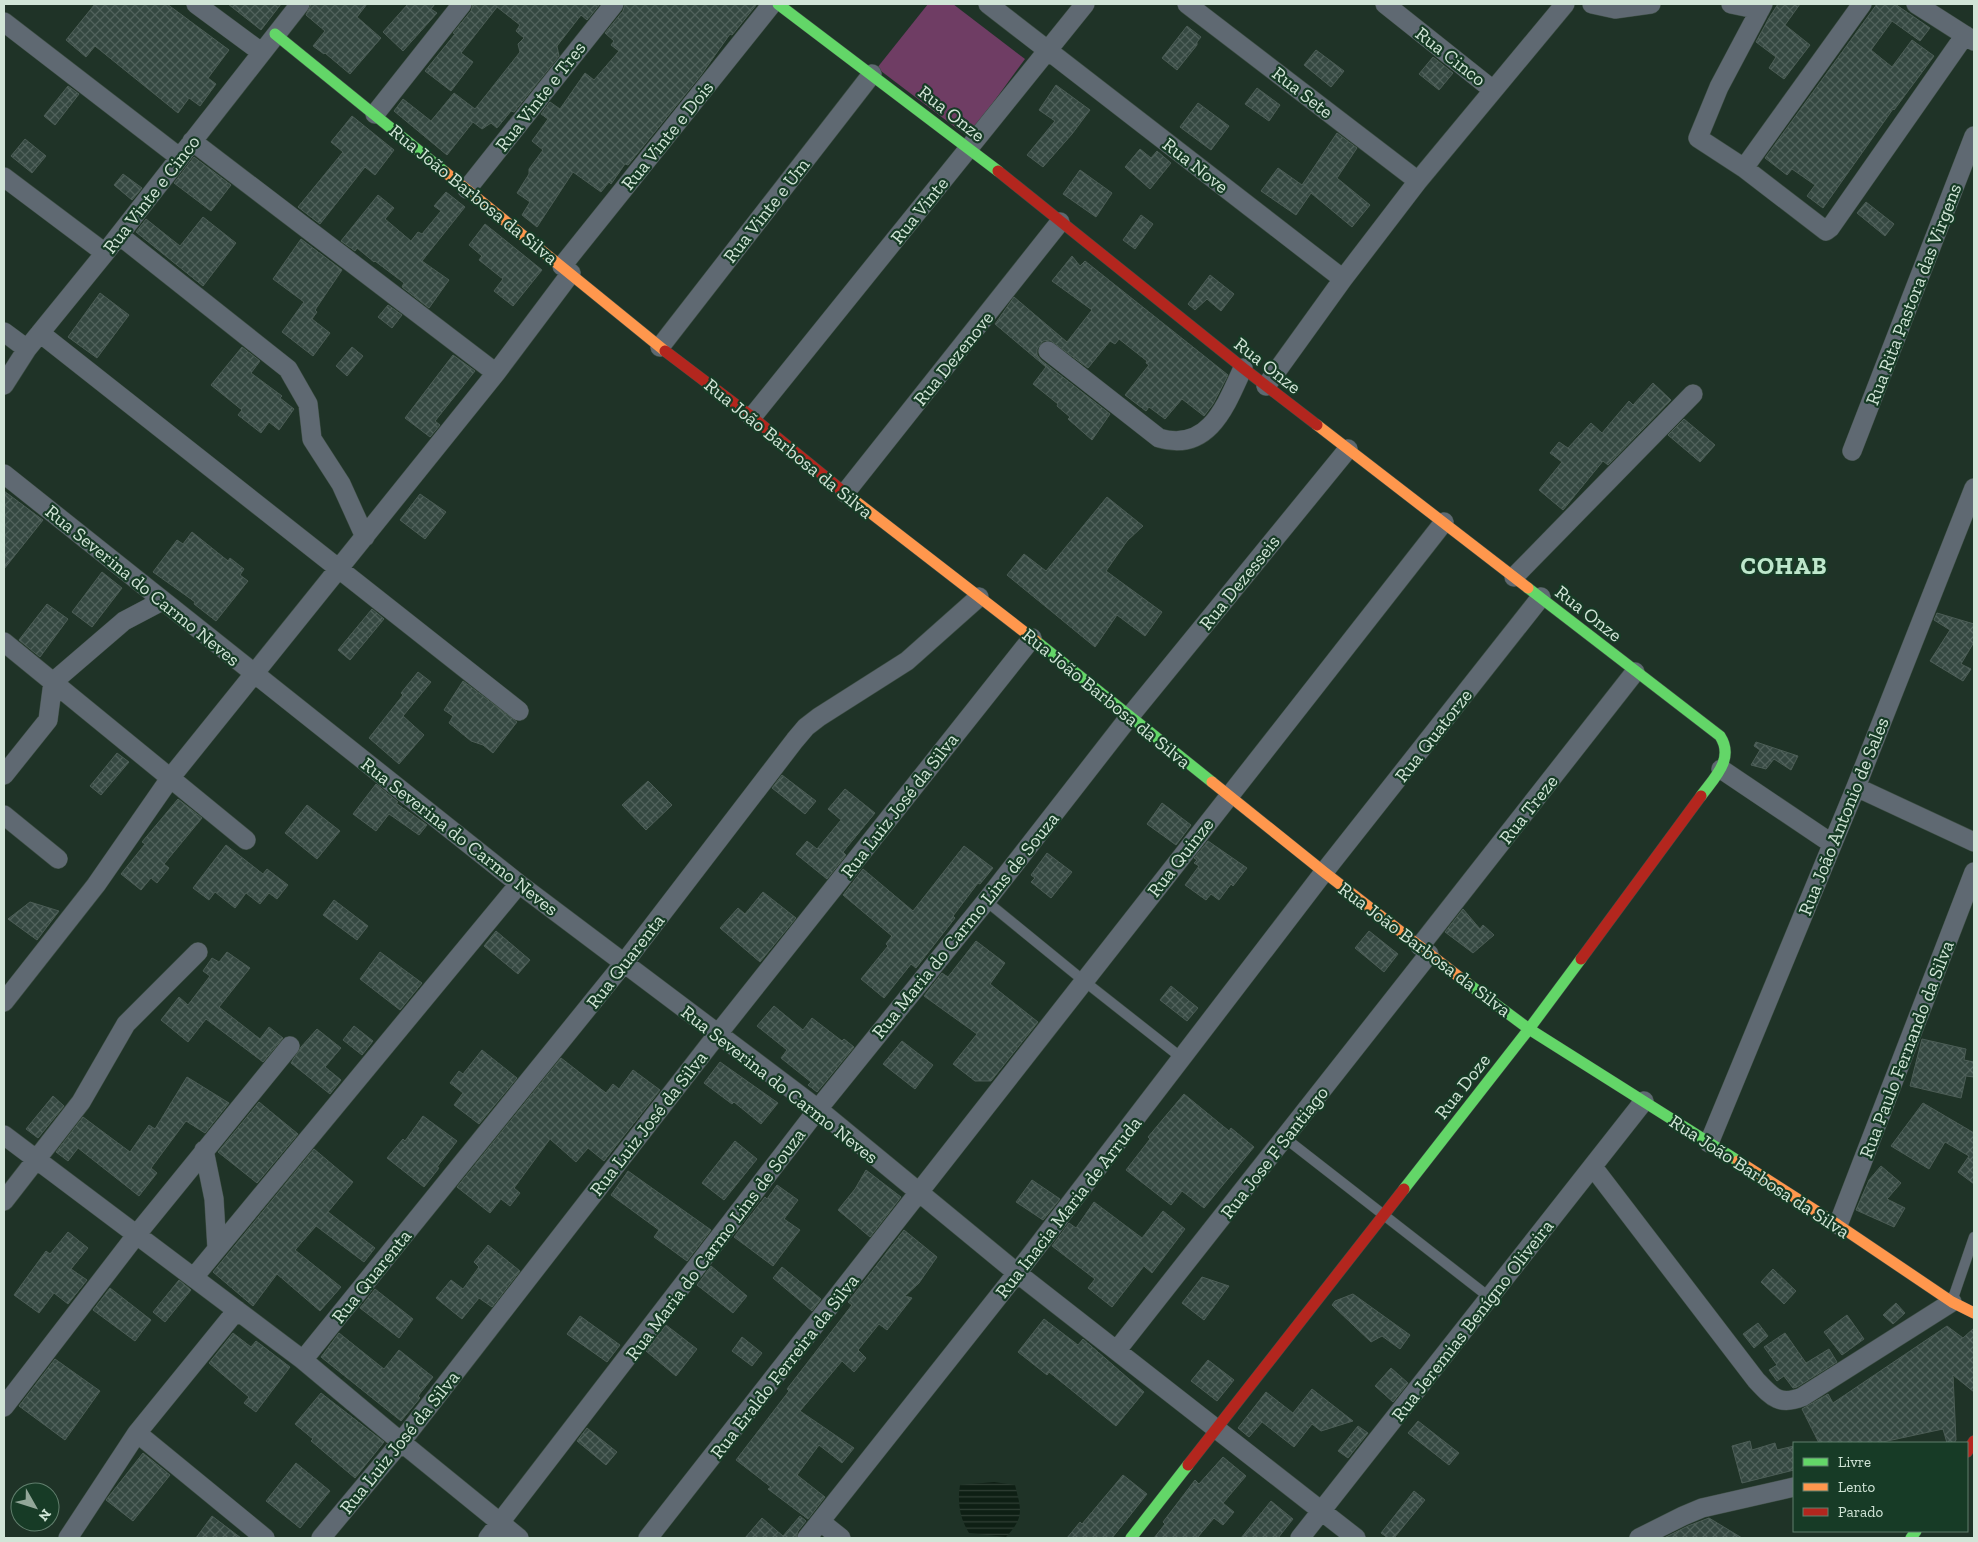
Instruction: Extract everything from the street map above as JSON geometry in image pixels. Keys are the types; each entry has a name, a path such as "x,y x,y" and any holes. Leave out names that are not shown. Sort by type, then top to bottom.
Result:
{"street":[{"path":"196,4 261,52"},
{"name":"Rua Vinte e Cinco","path":"4,385 27,349 105,253 300,4"},
{"path":"376,114 462,4"},
{"name":"Rua Vinte e Tres","path":"467,189 614,4"},
{"name":"Rua Vinte e Dois","path":"4,1002 96,885 171,777 496,373 567,270 772,4"},
{"name":"Rua Onze","path":"778,4 969,148 1243,368 1720,736 1727,750 1723,764"},
{"name":"Rua Nove","path":"988,4 1343,279"},
{"name":"Rua Vinte","path":"752,417 1085,4"},
{"name":"Rua Sete","path":"1187,4 1418,181"},
{"name":"Rua Cinco","path":"1384,4 1493,90"},
{"path":"1266,386 1343,279 1418,181 1565,4"},
{"path":"1592,4 1615,9 1651,4"},
{"path":"1731,4 1761,7 1719,87 1698,138 1744,168 1826,231 1970,38 1916,4"},
{"path":"1744,168 1862,4"},
{"path":"4,22 179,157"},
{"name":"Rua João Barbosa da Silva","path":"276,34 660,347 752,417 845,493 1032,638 1324,872 1529,1029 1838,1226 1952,1302 1974,1313"},
{"name":"Rua Vinte e Um","path":"660,347 872,74"},
{"name":"Rua Rita Pastora das Virgens","path":"1852,451 1974,136"},
{"path":"192,140 496,373"},
{"path":"4,177 105,253"},
{"name":"Rua Dezenove","path":"845,493 1060,222"},
{"path":"119,234 288,370 308,404 312,439 341,484 365,536"},
{"path":"4,332 27,349"},
{"path":"40,333 519,711"},
{"path":"1048,351 1159,438 1173,442 1188,440 1202,434 1215,421 1224,409 1243,368"},
{"path":"1514,577 1693,394"},
{"name":"Rua Dezesseis","path":"1130,716 1348,449"},
{"name":"Rua Severina do Carmo Neves","path":"4,474 519,884 717,1035 818,1109 1017,1273 1217,1429"},
{"name":"Rua João Antonio de Sales","path":"1709,1143 1856,787 1974,488"},
{"name":"Rua Quinze","path":"920,1194 1228,795 1444,522"},
{"name":"Rua Quarenta","path":"303,1360 624,963 806,727 907,661 979,597"},
{"name":"Rua Quatorze","path":"1324,872 1541,597"},
{"path":"4,775 48,720 53,682 124,621 162,601"},
{"name":"Rua Luiz José da Silva","path":"321,1538 401,1442 717,1035 1032,638"},
{"path":"4,642 246,840"},
{"name":"Rua Treze","path":"1425,950 1635,672"},
{"name":"Rua Maria do Carmo Lins de Souza","path":"488,1538 818,1109 986,901 1130,716"},
{"path":"1723,764 1832,843"},
{"name":"Rua Doze","path":"1131,1538 1529,1029 1723,764"},
{"path":"1856,787 1974,842"},
{"path":"4,815 58,859"},
{"name":"Rua Inacia Maria de Arruda","path":"808,1538 1183,1059 1324,872"},
{"name":"Rua Paulo Fernando da Silva","path":"1838,1226 1974,872"},
{"path":"194,1277 519,884"},
{"name":"Rua Jose F Santiago","path":"1117,1350 1285,1138 1425,950"},
{"path":"4,1202 81,1102 126,1024 198,952"},
{"path":"4,1407 137,1234 290,1046"},
{"name":"Rua Jeremias Benígno Oliveira","path":"1300,1538 1644,1101"},
{"path":"4,1135 303,1360 520,1538"},
{"path":"204,1150 214,1199 217,1249"},
{"path":"1593,1167 1756,1380 1774,1398 1791,1402 1802,1397 1952,1302"},
{"name":"Rua Eraldo Ferreira da Silva","path":"648,1538 920,1194"},
{"path":"68,1538 137,1433 237,1310"},
{"path":"1217,1429 1356,1538"},
{"path":"137,1433 265,1538"},
{"path":"1639,1538 1702,1508 1793,1487"},
{"path":"821,1522 841,1538"}],"lane":[{"path":"986,901 1183,1059"},
{"path":"1285,1138 1488,1297"},
{"path":"1952,1302 1974,1237"}],"shaded area":[{"path":"928,4 953,4 1025,59 968,137 877,68"},
{"path":"994,1482 1015,1485 1020,1507 1019,1518 1006,1537 969,1533 963,1522 960,1510 960,1485"}],"building":[{"path":"95,4 167,4 229,50 208,78 216,84 200,106 189,98 178,113 95,46 86,57 66,40"},
{"path":"228,4 281,4 261,30"},
{"path":"311,4 367,4 357,17 381,38 350,74 325,53 313,46 325,31 306,15"},
{"path":"408,4 435,4 431,9 437,13 403,51 383,32"},
{"path":"473,4 600,4 587,20 581,15 557,46 559,56 514,112 511,111 497,128 491,123 482,129 473,122 447,155 394,111 403,99 431,121 454,93 475,109 520,52 518,44 524,38 516,31 520,25 497,7 461,53 473,62 451,91 425,71 455,34 453,33 471,11"},
{"path":"625,4 757,4 732,35 730,34 701,75 628,165 625,164 611,184 609,182 601,192 573,172 537,227 522,215 530,202 517,193 529,174 529,169 543,150 532,141 548,119 541,114 550,102 560,109 585,73 594,80 619,51 611,45 614,41 605,33 623,11"},
{"path":"1778,4 1800,4 1785,25 1810,45 1784,79 1769,68 1776,57 1756,42"},
{"path":"1877,4 1895,4 1930,28 1920,41 1892,21 1871,50 1892,67 1912,40 1934,56 1893,109 1823,208 1807,196 1815,185 1792,169 1787,175 1765,158"},
{"path":"1187,26 1201,37 1177,70 1162,58"},
{"path":"1316,50 1344,71 1331,87 1304,65"},
{"path":"1433,57 1453,73 1439,90 1419,74"},
{"path":"1056,85 1090,110 1043,167 1027,155 1055,121 1039,110"},
{"path":"68,86 79,94 55,125 44,116"},
{"path":"1257,88 1280,105 1269,121 1245,104"},
{"path":"1198,103 1229,126 1211,150 1180,127"},
{"path":"352,116 394,150 375,175 365,167 320,224 298,207 343,152 331,142"},
{"path":"1337,133 1357,148 1337,178 1370,205 1352,227 1311,193 1296,215 1261,191 1278,168 1302,185"},
{"path":"25,139 46,156 32,173 11,156"},
{"path":"1140,149 1151,158 1157,151 1171,163 1150,189 1125,167"},
{"path":"194,157 231,185 211,211 174,183"},
{"path":"1080,170 1112,193 1096,217 1063,194"},
{"path":"123,174 142,188 132,200 114,185"},
{"path":"446,192 465,207 422,261 449,280 429,308 402,287 404,283 357,248 355,251 341,241 378,195 394,208 385,219 411,241 418,232 422,234 441,211 434,206"},
{"path":"1866,202 1894,224 1885,236 1857,213"},
{"path":"1141,215 1153,224 1135,249 1123,240"},
{"path":"203,217 236,243 203,286 136,232 146,219 180,246"},
{"path":"485,224 542,270 513,306 494,291 503,279 479,260 482,256 469,245"},
{"path":"301,239 342,270 315,310 317,312 312,319 330,333 313,356 282,332 304,302 273,279"},
{"path":"1072,256 1080,266 1085,261 1228,375 1213,404 1204,416 1182,399 1165,419 1149,407 1146,411 1125,395 1149,365 1146,363 1147,361 1119,339 1115,344 1110,341 1088,368 1050,340 1043,341 1037,349 1037,355 1041,360 1110,414 1092,440 1068,419 1070,417 1057,406 1058,404 1033,384 1046,367 995,324 1014,297 1067,342 1092,310 1052,281"},
{"path":"1210,275 1234,294 1221,311 1207,299 1195,310 1188,304"},
{"path":"100,293 129,315 97,358 68,337"},
{"path":"388,305 402,315 392,328 378,317"},
{"path":"242,347 260,361 251,373 282,396 280,398 294,409 279,430 269,422 261,433 238,415 242,410 211,385"},
{"path":"352,347 363,356 347,376 336,366"},
{"path":"453,355 475,371 435,421 440,425 430,437 405,418"},
{"path":"1653,383 1671,400 1608,465 1603,461 1563,510 1539,490 1562,462 1550,453 1559,442 1568,448 1591,423 1602,433 1629,401 1633,405"},
{"path":"1684,419 1715,445 1700,462 1668,435"},
{"path":"4,491 43,520 4,569"},
{"path":"420,494 446,512 425,539 400,520"},
{"path":"1107,497 1143,526 1127,541 1106,571 1162,612 1145,636 1117,615 1095,647 1007,575 1024,554 1046,571"},
{"path":"192,532 228,561 230,558 244,569 240,575 248,581 216,621 194,604 195,602 153,572 177,540 183,544"},
{"path":"102,572 122,588 92,627 72,612"},
{"path":"47,604 68,619 40,657 19,640"},
{"path":"372,609 384,619 350,660 338,650"},
{"path":"1937,613 1974,624 1974,642 1961,664 1971,669 1963,681 1930,661 1950,630 1934,620"},
{"path":"418,672 431,682 403,716 424,735 399,764 369,738 403,695 401,693"},
{"path":"463,681 517,722 493,753 483,745 471,741 449,723 453,716 444,710"},
{"path":"1756,742 1798,756 1791,770 1774,759 1766,769 1751,765 1760,750 1754,746"},
{"path":"117,753 129,762 101,795 90,786"},
{"path":"782,775 816,801 805,814 772,788"},
{"path":"648,781 672,805 646,830 622,805"},
{"path":"376,784 398,802 396,803 427,825 419,835 389,814 376,831 353,814"},
{"path":"845,789 875,813 843,852 846,855 827,879 796,854 807,841 817,849 841,820 828,809"},
{"path":"178,799 202,818 164,864 169,868 157,883 151,878 141,890 121,874 145,844 142,842"},
{"path":"1162,803 1191,825 1176,845 1147,824"},
{"path":"307,805 340,831 317,859 285,833"},
{"path":"1208,841 1247,868 1233,886 1231,884 1219,900 1211,894 1206,900 1185,885 1199,866 1194,863 1197,860 1194,858"},
{"path":"226,845 263,874 267,869 288,885 277,899 269,893 260,904 246,893 235,908 215,892 209,900 193,888"},
{"path":"964,846 993,868 980,884 978,883 953,916 955,918 916,968 911,964 884,998 861,979 888,946 886,944 892,936 843,895 863,869 913,911"},
{"path":"1047,853 1072,872 1051,898 1031,882 1035,878 1031,875"},
{"path":"763,892 796,918 760,962 720,928 738,908 745,914"},
{"path":"334,900 368,926 357,940 323,915"},
{"path":"30,902 59,911 37,940 8,919"},
{"path":"1463,909 1480,929 1483,925 1494,935 1473,953 1445,932"},
{"path":"496,931 530,960 518,974 484,946"},
{"path":"1369,931 1398,954 1384,972 1355,948"},
{"path":"976,941 1005,963 990,984 1038,1022 991,1081 975,1081 953,1064 977,1034 924,996 942,973 948,977"},
{"path":"227,952 250,968 219,1007 260,1039 269,1027 283,1038 263,1062 206,1019 188,1042 161,1020 179,997 188,1005 210,976 203,971 212,958 219,962"},
{"path":"380,952 422,983 400,1010 360,979"},
{"path":"1171,986 1198,1008 1187,1021 1160,1000"},
{"path":"774,1006 803,1030 812,1018 842,1041 844,1039 854,1047 817,1092 808,1085 811,1082 781,1058 787,1050 757,1026"},
{"path":"354,1026 373,1041 362,1055 343,1040"},
{"path":"317,1029 341,1048 325,1067 341,1080 330,1094 291,1063 301,1047"},
{"path":"1922,1039 1966,1049 1964,1060 1974,1062 1974,1077 1966,1076 1961,1098 1910,1086"},
{"path":"902,1041 933,1065 915,1089 883,1064"},
{"path":"482,1050 517,1078 479,1124 454,1105 463,1093 450,1083 459,1071 463,1074"},
{"path":"561,1058 606,1093 613,1084 619,1089 633,1070 660,1090 604,1161 588,1148 576,1162 550,1139 514,1188 520,1193 510,1206 501,1199 490,1213 457,1187"},
{"path":"720,1062 778,1103 761,1124 734,1102 732,1104 704,1083"},
{"path":"187,1077 229,1103 205,1133 186,1121 151,1168 157,1173 139,1196 78,1148 68,1161 56,1152 83,1117 130,1152 149,1125 155,1129"},
{"path":"1184,1094 1229,1131 1231,1128 1254,1147 1204,1208 1182,1191 1171,1205 1126,1170 1150,1139 1148,1137"},
{"path":"53,1096 64,1106 38,1138 26,1129"},
{"path":"259,1102 298,1134 257,1183 218,1152"},
{"path":"1923,1103 1974,1133 1974,1184 1958,1172 1969,1156 1945,1142 1929,1169 1891,1146"},
{"path":"423,1116 457,1141 424,1187 387,1158 403,1139 405,1141"},
{"path":"735,1141 757,1159 724,1200 702,1183"},
{"path":"314,1149 353,1182 328,1212 375,1248 364,1262 316,1226 295,1250 341,1287 320,1311 277,1274 253,1306 213,1272"},
{"path":"1881,1166 1901,1183 1887,1199 1905,1208 1894,1227 1856,1210 1869,1180"},
{"path":"866,1170 901,1197 870,1237 838,1210 855,1189"},
{"path":"628,1171 711,1230 687,1261 654,1237 659,1230 611,1195"},
{"path":"1032,1180 1060,1199 1043,1220 1016,1202"},
{"path":"777,1185 798,1200 784,1219 800,1230 773,1266 734,1237 765,1197 767,1199"},
{"path":"1094,1202 1142,1238 1163,1211 1185,1229 1152,1273 1144,1266 1112,1307 1088,1288 1095,1279 1052,1246 1069,1223 1076,1228"},
{"path":"904,1230 937,1257 919,1283 905,1296 912,1298 887,1330 879,1324 858,1350 866,1358 854,1372 842,1361 800,1411 854,1448 842,1463 819,1445 797,1475 825,1497 808,1519 768,1489 771,1487 736,1460 789,1391 787,1389 852,1305 848,1302"},
{"path":"68,1232 88,1248 71,1269 87,1280 68,1304 54,1293 39,1313 14,1295 46,1251 50,1254"},
{"path":"488,1245 520,1271 492,1307 479,1298 462,1319 436,1298 451,1280 463,1289 479,1267 474,1262"},
{"path":"711,1266 747,1296 733,1313 697,1285"},
{"path":"782,1267 821,1299 812,1311 773,1278"},
{"path":"1773,1269 1796,1291 1784,1304 1761,1282"},
{"path":"1202,1277 1229,1286 1204,1320 1182,1303"},
{"path":"179,1280 191,1290 165,1322 153,1312"},
{"path":"110,1288 151,1320 135,1341 93,1310"},
{"path":"375,1289 413,1319 399,1338 360,1308"},
{"path":"1353,1294 1410,1335 1400,1349 1382,1336 1371,1342 1332,1305 1335,1301"},
{"path":"1896,1303 1905,1313 1893,1324 1883,1315"},
{"path":"1847,1315 1864,1339 1842,1355 1824,1332"},
{"path":"580,1316 620,1345 607,1362 567,1334"},
{"path":"1044,1319 1078,1345 1083,1339 1144,1392 1116,1426 1049,1372 1047,1375 1018,1352"},
{"path":"1758,1323 1768,1336 1754,1348 1743,1334"},
{"path":"666,1325 697,1349 676,1376 646,1351"},
{"path":"1947,1326 1963,1338 1974,1328 1974,1392 1953,1375 1955,1442 1947,1442 1943,1429 1883,1442 1818,1442 1802,1409 1828,1394 1833,1403"},
{"path":"233,1333 251,1347 256,1341 290,1367 256,1412 244,1403 249,1397 209,1363"},
{"path":"339,1333 384,1369 399,1350 433,1377 418,1396 420,1398 401,1421 321,1357"},
{"path":"1785,1333 1806,1363 1829,1349 1837,1362 1797,1387 1793,1388 1784,1376 1777,1381 1769,1370 1777,1365 1764,1347"},
{"path":"742,1337 762,1353 752,1366 732,1351"},
{"path":"55,1359 100,1391 65,1440 19,1406"},
{"path":"1208,1360 1234,1380 1217,1401 1191,1381"},
{"path":"1391,1368 1408,1383 1393,1402 1375,1386"},
{"path":"1312,1389 1353,1421 1321,1431 1312,1424 1294,1447 1262,1422 1249,1437 1238,1428 1266,1392 1293,1413"},
{"path":"321,1393 384,1442 355,1478 311,1441 313,1439 295,1424"},
{"path":"1418,1421 1459,1453 1449,1465 1408,1433"},
{"path":"1358,1426 1368,1433 1348,1458 1338,1451"},
{"path":"587,1428 617,1452 606,1465 577,1441"},
{"path":"1750,1441 1752,1450 1775,1443 1777,1450 1793,1446 1793,1470 1742,1483 1732,1446"},
{"path":"143,1453 170,1475 133,1521 106,1500"},
{"path":"1223,1457 1246,1476 1223,1503 1234,1512 1223,1525 1214,1518 1197,1538 1154,1538 1165,1524 1163,1522 1195,1480 1199,1484"},
{"path":"296,1463 330,1491 300,1528 266,1501"},
{"path":"1123,1475 1147,1494 1112,1538 1067,1538 1080,1522 1082,1524"},
{"path":"1414,1491 1425,1500 1394,1538 1388,1538 1381,1533"},
{"path":"1271,1501 1293,1519 1278,1538 1241,1538"},
{"path":"212,1516 241,1538 196,1538"},
{"path":"800,1516 806,1521 798,1531 796,1538 745,1538 762,1518 783,1536"},
{"path":"1709,1518 1742,1538 1664,1538 1688,1526"}],"traffic: fast":[{"path":"778,4 998,171"},
{"path":"275,34 445,172"},
{"path":"1528,588 1720,736 1724,744 1724,760 1717,775 1701,796"},
{"path":"1036,641 1212,782"},
{"path":"1404,1189 1581,959"},
{"path":"1467,983 1529,1029 1738,1161"},
{"path":"1131,1538 1188,1465"},
{"path":"1911,1538 1915,1532"}],"traffic: slow":[{"path":"445,172 665,351"},
{"path":"1317,425 1528,588"},
{"path":"845,493 1036,641"},
{"path":"1212,782 1467,983"},
{"path":"1738,1161 1838,1225 1952,1302 1974,1313"}],"traffic: jam":[{"path":"998,171 1243,368 1317,425"},
{"path":"665,351 752,417 845,493"},
{"path":"1581,959 1701,796"},
{"path":"1188,1465 1404,1189"},
{"path":"1968,1450 1974,1441"}],"district":[{"name":"COHAB","path":"1784,566"}]}
